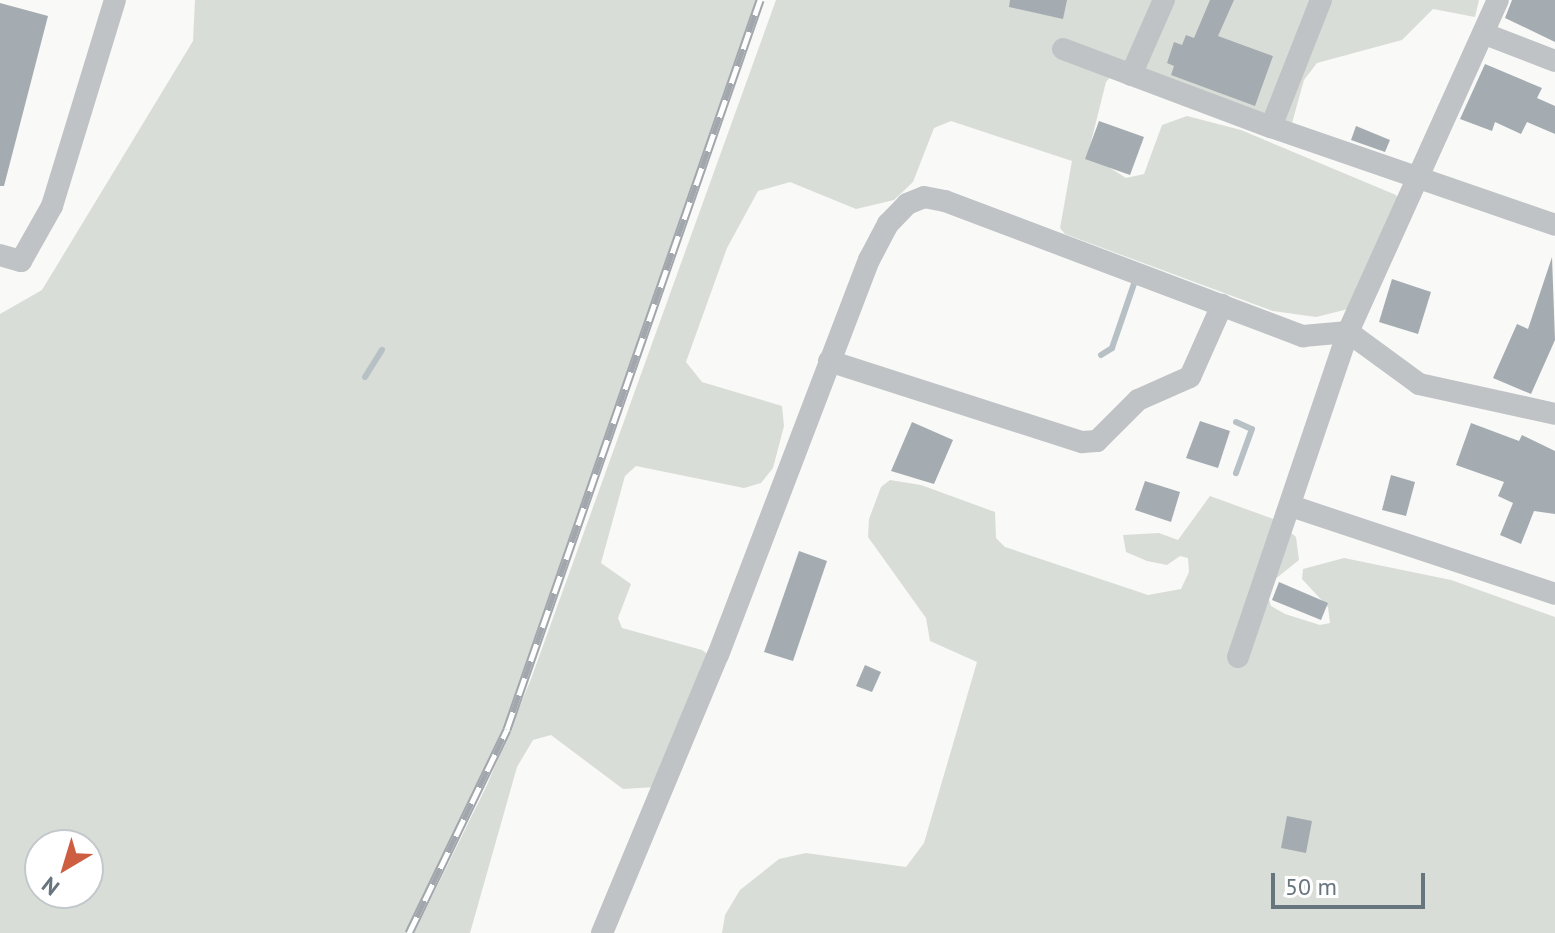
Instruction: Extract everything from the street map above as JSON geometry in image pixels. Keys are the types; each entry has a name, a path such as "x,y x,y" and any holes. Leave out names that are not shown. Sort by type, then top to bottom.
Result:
{"street":[{"path":"0,255 21,261 52,206 115,0"},
{"path":"1131,75 1164,0"},
{"path":"1271,127 1321,0"},
{"path":"1238,657 1348,332 1422,175 1498,0"},
{"path":"1485,34 1555,61"},
{"path":"1063,49 1271,127 1422,175 1555,225"},
{"path":"602,933 718,655 829,361 888,224 907,204 924,197 1303,336 1348,332 1419,384 1555,414"},
{"path":"829,361 1082,442 1097,441 1138,400 1190,377 1222,305"},
{"path":"1291,506 1555,594"}],"shaded area":[{"path":"195,0 760,0 507,729 409,933 0,933 0,314 42,290 193,41"},
{"path":"776,0 1479,0 1475,17 1433,9 1402,40 1317,63 1304,80 1292,123 1113,74 1106,82 1088,154 1126,178 1144,174 1162,125 1187,116 1241,130 1396,195 1400,204 1352,308 1316,317 1273,311 1065,234 1060,228 1072,161 951,121 934,128 913,182 894,200 856,209 790,182 758,191 727,248 686,362 702,382 782,406 784,426 773,468 761,483 744,488 636,466 625,476 601,563 631,584 618,618 622,628 702,650 715,660 656,787 623,789 551,735 533,740 517,767 470,933 414,933 487,785 531,679"},
{"path":"890,480 921,485 995,512 996,538 1005,547 1148,595 1181,589 1189,572 1188,558 1180,556 1167,565 1147,561 1126,552 1123,535 1159,533 1178,540 1210,496 1276,520 1296,537 1299,560 1274,580 1268,596 1271,606 1285,614 1320,625 1330,623 1328,607 1302,579 1303,569 1344,558 1451,580 1555,617 1555,933 722,933 725,915 740,890 779,859 806,853 906,867 924,843 977,662 930,641 926,618 868,537 869,519 881,487"}],"building":[{"path":"1010,0 1067,0 1063,19 1009,7"},
{"path":"1210,0 1234,0 1218,36 1273,56 1255,106 1171,75 1174,66 1167,63 1174,42 1182,45 1186,35 1194,38"},
{"path":"1512,0 1555,0 1555,42 1505,18"},
{"path":"0,3 48,16 4,186 0,186"},
{"path":"1485,64 1542,88 1537,98 1555,106 1555,134 1527,122 1521,134 1495,122 1492,131 1460,119"},
{"path":"1099,121 1144,137 1130,175 1085,159"},
{"path":"1356,126 1390,140 1385,152 1351,140"},
{"path":"1552,257 1555,340 1531,394 1493,378 1517,324 1528,329"},
{"path":"1392,279 1431,292 1418,334 1379,322"},
{"path":"1200,421 1230,431 1218,468 1186,458"},
{"path":"912,422 953,440 934,484 891,471"},
{"path":"1471,423 1519,441 1522,435 1555,451 1555,514 1534,511 1521,544 1500,535 1513,503 1498,496 1504,482 1456,465"},
{"path":"1391,475 1415,482 1406,516 1382,510"},
{"path":"1145,481 1180,492 1171,522 1135,510"},
{"path":"799,551 827,561 793,661 764,652"},
{"path":"1279,582 1328,603 1321,620 1272,600"},
{"path":"865,665 881,672 872,692 856,686"},
{"path":"1287,816 1312,821 1306,853 1281,848"}],"waterway":[{"path":"1101,355 1112,348 1136,278"},
{"path":"365,377 382,350"},
{"path":"1236,422 1252,429 1236,473"}],"railway":[{"path":"409,933 507,729 760,0"}]}
